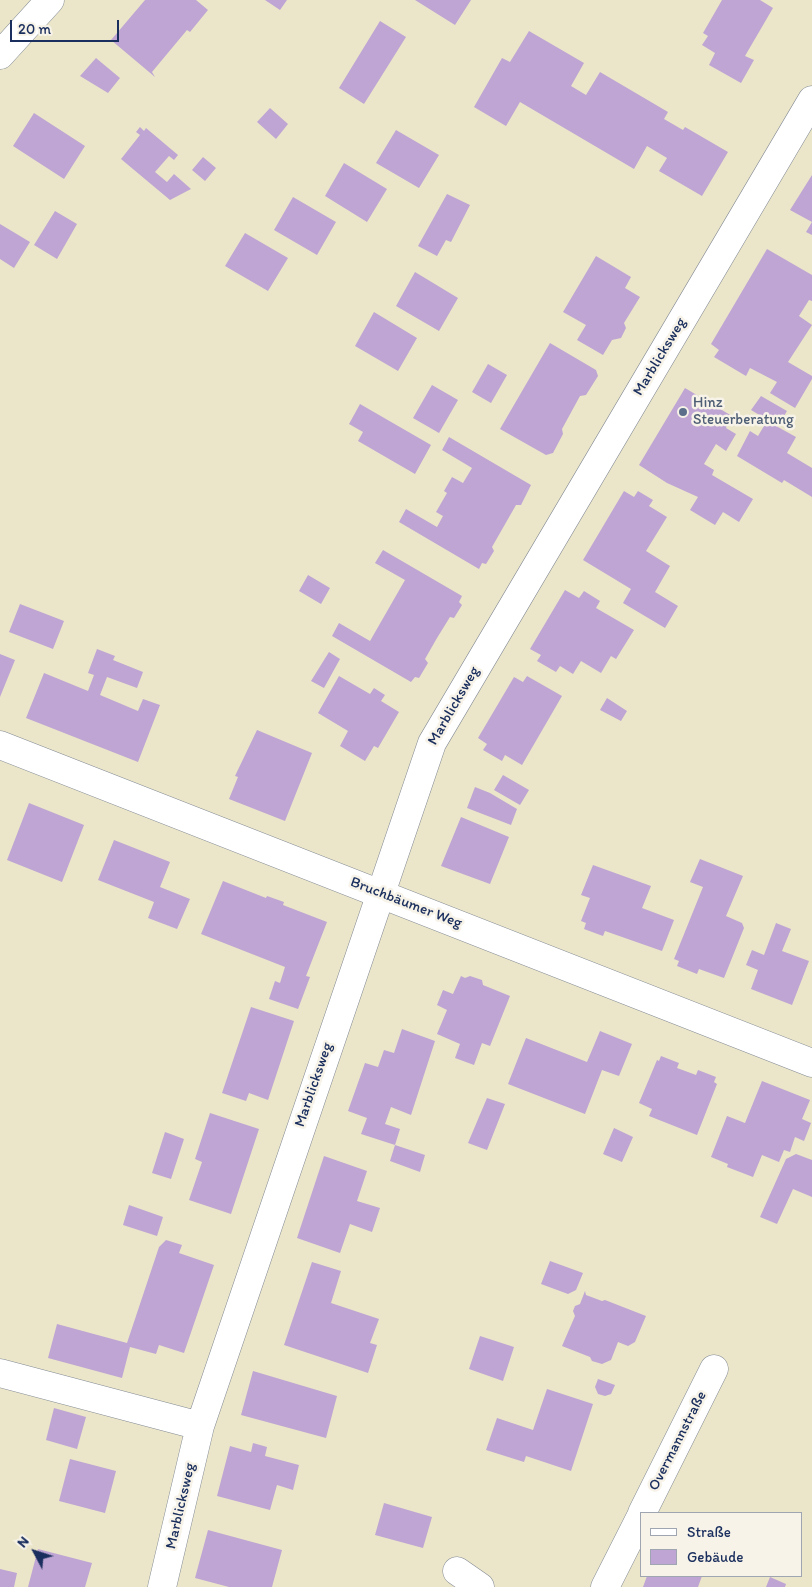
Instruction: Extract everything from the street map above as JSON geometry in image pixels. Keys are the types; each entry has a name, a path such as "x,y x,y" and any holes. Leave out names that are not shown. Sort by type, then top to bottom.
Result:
{"street":[{"path":"0,56 50,0"},
{"name":"Marblicksweg","path":"162,1587 200,1426 379,892 432,743 812,100"},
{"name":"Bruchbäumer Weg","path":"0,745 812,1062"},
{"name":"Overmannstraße","path":"643,1512 714,1369"},
{"path":"0,1374 200,1426"},
{"name":"Overmannstraße","path":"605,1587 640,1519"},
{"path":"457,1571 480,1587"}],"building":[{"path":"145,0 196,0 208,10 190,32 187,30 152,72 155,77 111,40"},
{"path":"265,0 287,0 280,10"},
{"path":"415,0 471,0 455,25"},
{"path":"722,0 760,0 773,8 745,56 754,60 741,83 709,65 715,53 702,45 708,36 703,33"},
{"path":"380,21 406,37 364,104 339,88"},
{"path":"529,31 584,63 571,86 586,95 600,72 668,112 664,119 683,130 685,127 728,152 702,196 659,171 667,158 647,146 634,169 520,102 506,126 474,107 502,58 510,62"},
{"path":"96,58 120,78 108,93 80,76"},
{"path":"270,108 288,124 276,139 257,122"},
{"path":"34,113 85,146 64,179 13,146"},
{"path":"140,127 144,131 146,128 178,155 174,160 169,156 155,172 167,182 174,174 191,189 170,200 121,159 140,135 136,132"},
{"path":"396,130 439,155 419,188 376,163"},
{"path":"203,157 216,168 205,181 192,170"},
{"path":"344,163 387,189 367,222 325,196"},
{"path":"812,175 812,222 790,210"},
{"path":"447,194 470,205 451,242 446,240 437,256 418,246"},
{"path":"293,197 336,222 317,255 274,230"},
{"path":"55,211 77,224 57,259 34,245"},
{"path":"812,222 812,235 806,232"},
{"path":"0,224 30,242 14,268 0,259"},
{"path":"245,233 288,258 268,291 225,266"},
{"path":"767,249 812,275 812,301 809,300 799,316 812,325 788,362 812,376 812,379 795,408 770,393 777,382 750,368 746,376 714,357 719,350 711,344"},
{"path":"596,256 631,277 625,288 640,297 624,323 626,328 621,338 612,340 603,355 577,340 586,325 563,312"},
{"path":"415,272 458,298 439,331 396,306"},
{"path":"374,312 417,338 398,371 355,346"},
{"path":"550,343 596,370 598,376 586,395 580,396 562,429 563,434 553,453 546,455 500,429"},
{"path":"488,364 507,375 491,403 472,392"},
{"path":"432,385 458,400 439,433 413,418"},
{"path":"685,388 732,416 726,428 736,434 726,451 716,444 704,464 714,470 712,475 753,499 739,522 723,512 715,525 690,510 698,497 667,483 639,465"},
{"path":"761,396 787,411 778,426 751,410"},
{"path":"360,404 431,445 415,474 358,441 363,432 349,424"},
{"path":"767,421 796,437 787,453 812,468 812,497 784,480 782,483 737,456 750,431 758,436"},
{"path":"449,437 531,485 521,505 516,505 492,547 494,551 486,564 482,563 479,569 399,522 406,509 437,527 443,516 436,512 447,493 444,491 452,477 463,483 472,468 442,450"},
{"path":"624,491 634,497 638,491 653,500 649,506 667,517 646,551 670,566 655,592 678,606 665,628 623,603 631,589 583,560"},
{"path":"383,550 462,596 459,602 462,605 454,618 450,617 425,659 428,663 419,678 415,677 411,682 332,636 339,623 370,641 405,580 375,563"},
{"path":"308,575 330,588 321,604 299,591"},
{"path":"565,590 579,598 584,591 600,601 596,608 634,630 616,659 611,656 601,673 581,661 573,674 560,666 556,672 537,661 541,655 530,649"},
{"path":"20,604 64,621 53,649 9,632"},
{"path":"97,649 115,656 113,660 143,672 137,688 107,677 100,695 138,711 143,699 160,705 138,762 26,718 44,673 88,691 94,675 88,673"},
{"path":"329,652 340,659 324,688 311,681"},
{"path":"0,654 15,660 0,697"},
{"path":"339,676 370,694 374,688 385,695 381,701 399,712 378,748 374,746 365,761 340,746 348,731 318,713"},
{"path":"527,676 562,696 522,765 505,755 502,761 483,750 487,744 478,738 514,677 523,682"},
{"path":"607,698 627,711 621,721 600,710"},
{"path":"257,730 312,753 285,821 229,799 238,777 235,776"},
{"path":"503,775 529,790 520,805 494,790"},
{"path":"475,787 490,793 517,809 511,825 467,808"},
{"path":"29,803 84,825 62,882 7,860"},
{"path":"461,817 509,837 490,884 441,866"},
{"path":"114,840 170,862 160,887 190,899 177,929 148,918 154,902 98,880"},
{"path":"700,859 743,876 726,916 742,923 744,928 724,978 699,969 697,974 677,966 679,961 674,959 703,887 690,882"},
{"path":"593,865 651,886 642,908 674,920 662,951 605,931 603,936 584,929 586,923 581,921 590,898 581,895"},
{"path":"223,881 266,898 267,896 284,902 283,905 327,922 306,976 310,977 298,1009 269,999 275,981 280,983 285,967 201,934"},
{"path":"776,923 791,929 782,951 809,961 792,1005 751,989 758,970 746,965 752,950 764,955"},
{"path":"461,976 465,978 470,976 482,980 483,985 510,996 490,1046 482,1043 474,1065 455,1058 460,1044 437,1034 447,1010 437,1005 443,990 453,994"},
{"path":"251,1007 294,1021 268,1100 249,1093 246,1101 222,1093"},
{"path":"402,1029 435,1041 411,1115 391,1107 385,1124 400,1129 395,1145 361,1134 367,1118 348,1111 365,1063 378,1067 384,1050 394,1053"},
{"path":"600,1031 632,1044 619,1076 602,1070 585,1114 508,1084 526,1038 587,1062"},
{"path":"661,1056 679,1063 677,1068 696,1075 698,1070 716,1077 714,1082 717,1084 697,1135 649,1116 652,1109 639,1103 657,1060 659,1061"},
{"path":"762,1081 810,1100 802,1119 811,1123 804,1141 795,1137 790,1152 784,1150 779,1162 762,1155 753,1177 727,1167 728,1164 711,1157 727,1116 745,1123"},
{"path":"487,1098 505,1104 487,1150 468,1143"},
{"path":"210,1113 259,1129 231,1214 189,1200 202,1162 195,1159"},
{"path":"614,1128 633,1137 622,1162 603,1154"},
{"path":"165,1132 184,1139 171,1179 152,1173"},
{"path":"395,1145 425,1155 420,1172 390,1161"},
{"path":"796,1154 812,1160 812,1197 793,1189 777,1224 760,1217 786,1159"},
{"path":"324,1156 367,1171 357,1201 380,1208 372,1232 350,1224 340,1253 297,1238"},
{"path":"129,1205 163,1217 157,1236 123,1225"},
{"path":"166,1240 182,1245 179,1253 214,1265 184,1353 159,1345 156,1354 130,1347 122,1378 48,1358 57,1324 127,1343 159,1247"},
{"path":"550,1261 583,1273 576,1290 568,1294 541,1284"},
{"path":"312,1262 341,1271 331,1303 379,1319 370,1343 377,1345 368,1373 284,1345"},
{"path":"585,1291 586,1295 602,1301 605,1300 646,1316 635,1342 628,1346 618,1342 611,1360 602,1364 562,1346 575,1316 573,1311 575,1306 580,1304"},
{"path":"480,1336 514,1347 503,1381 469,1369"},
{"path":"253,1371 337,1396 326,1438 241,1415"},
{"path":"598,1379 615,1385 611,1394 605,1396 598,1394 595,1387"},
{"path":"547,1389 593,1404 571,1471 526,1456 524,1462 486,1450 497,1418 533,1430"},
{"path":"54,1408 86,1417 77,1449 46,1440"},
{"path":"253,1443 267,1447 265,1456 299,1465 293,1490 277,1485 270,1510 217,1496 230,1446 251,1452"},
{"path":"70,1459 116,1471 105,1513 59,1501"},
{"path":"384,1503 432,1517 423,1548 375,1535"},
{"path":"208,1530 282,1550 272,1587 229,1587 195,1578"},
{"path":"38,1549 92,1563 85,1587 28,1587"},
{"path":"0,1569 17,1573 14,1587 0,1587"},
{"path":"647,1577 702,1577 698,1587 643,1587"},
{"path":"770,1577 786,1584 785,1587 766,1587"}],"place":[{"name":"Hinz Steuerberatung","path":"683,412"}]}
